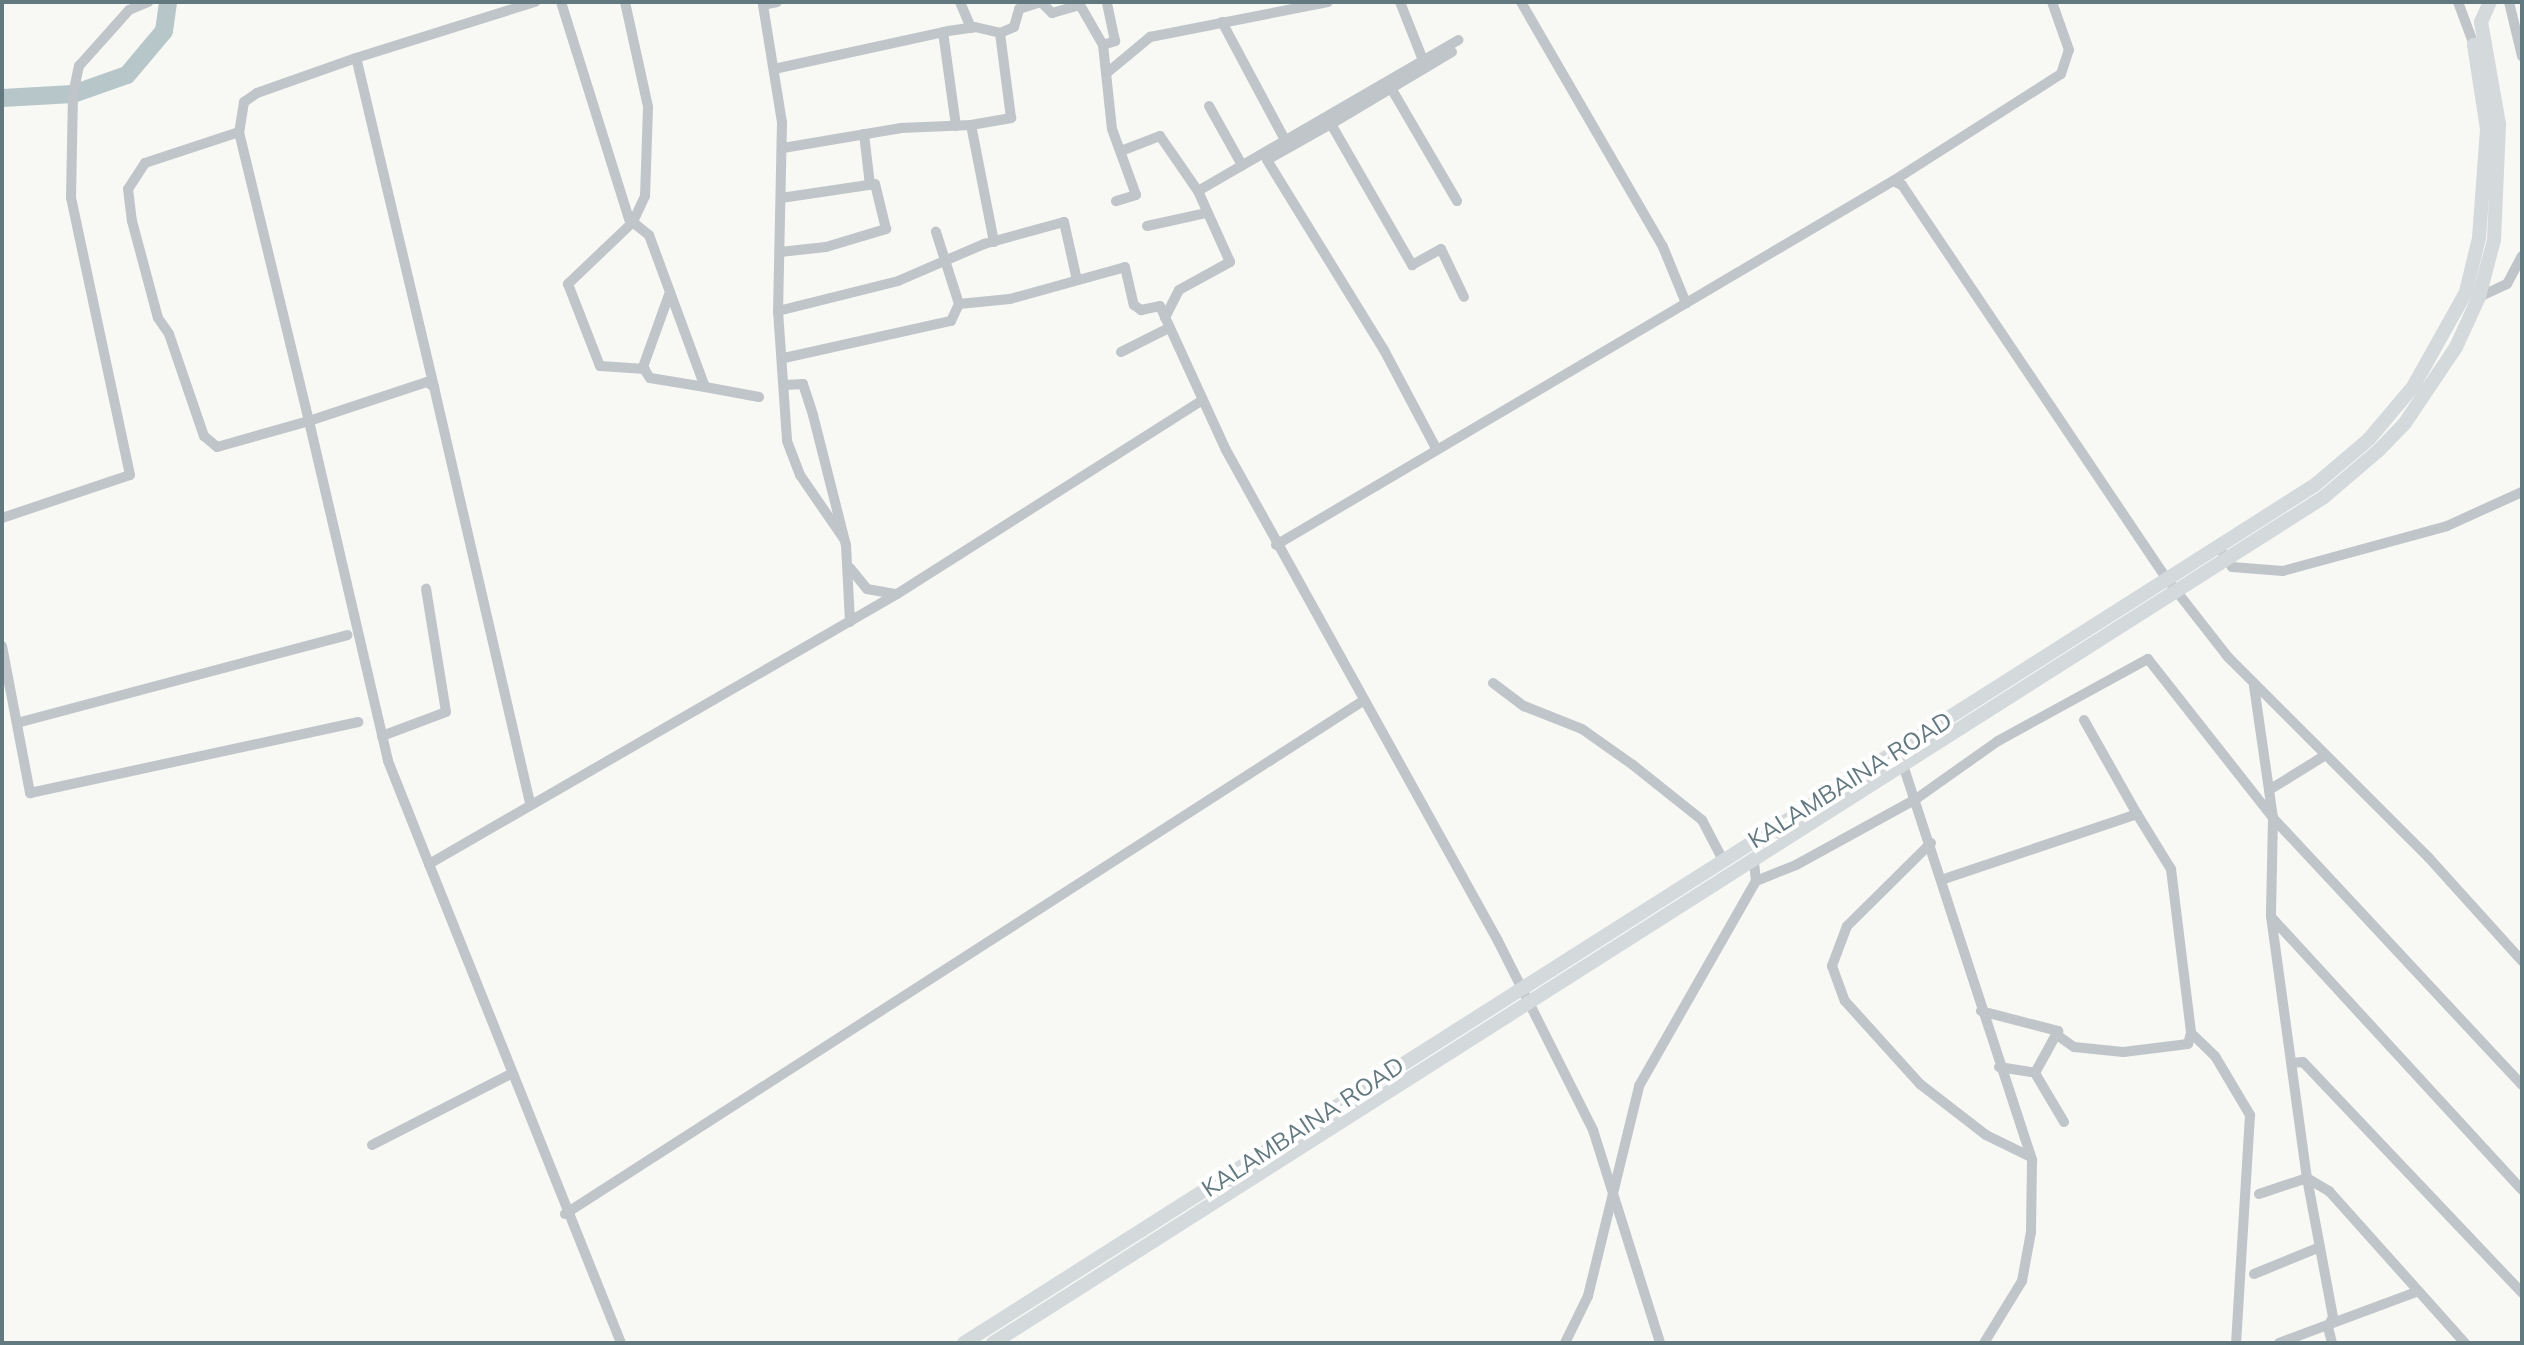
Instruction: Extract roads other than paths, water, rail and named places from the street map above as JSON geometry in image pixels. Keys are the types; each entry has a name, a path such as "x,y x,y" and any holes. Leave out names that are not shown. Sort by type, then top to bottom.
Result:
{"main road":[{"path":"993,1343 2179,589 2222,553 2324,497 2405,423 2456,347 2479,297 2494,240 2500,159 2480,44 2481,22 2490,2"},
{"name":"KALAMBAINA ROAD","path":"964,1343 2167,579 2222,553 2315,485 2369,439 2394,414 2444,340 2466,292 2479,238 2487,129 2480,44"}],"street":[{"path":"2,518 130,475 71,198 73,94 79,66 129,10 148,2"},
{"path":"535,2 356,58 257,93 244,102 239,132 382,736 565,1214 621,1343"},
{"path":"561,2 633,222 649,235 705,387"},
{"path":"625,2 648,107 645,196 633,222 568,284 600,366 645,369"},
{"path":"777,2 763,5 783,148 778,311 784,358 787,441 794,461 844,539"},
{"path":"960,2 971,28"},
{"path":"774,69 943,32 971,28 1000,33 1014,27 1019,9 1041,2 1052,13 1083,6 1103,45 1108,72 1107,108 1136,195 1116,201"},
{"path":"1108,72 1150,37 1328,2"},
{"path":"1400,2 1423,60"},
{"path":"1521,2 1663,247 1686,303"},
{"path":"1276,545 1893,181 2061,74 2069,50 2052,2"},
{"path":"2458,2 2480,44"},
{"path":"2509,2 2522,56"},
{"path":"1103,45 1115,41 1107,4"},
{"path":"1222,22 1285,140"},
{"path":"943,32 956,126"},
{"path":"783,148 864,134 971,125 1011,118 1000,33"},
{"path":"1198,191 1458,40"},
{"path":"1437,450 1384,350 1267,160 1452,52"},
{"path":"356,58 530,803"},
{"path":"1391,88 1457,201"},
{"path":"1209,106 1242,165"},
{"path":"1331,124 1412,265 1441,249 1464,297"},
{"path":"971,125 994,242"},
{"path":"239,132 145,163 128,189 132,221 158,318 169,334 204,436 217,447 427,382 434,387"},
{"path":"864,134 870,185"},
{"path":"1121,151 1160,136 1198,191 1230,262 1179,290 1167,323 1121,352"},
{"path":"1893,181 1902,185 2167,579 2179,589 2253,684 2429,858 2522,961"},
{"path":"780,252 826,247 886,229 875,184 781,198"},
{"path":"1147,226 1206,213"},
{"path":"778,311 946,264 994,242 1064,222 1077,280"},
{"path":"784,358 951,321 959,304 936,232"},
{"path":"2479,297 2507,284 2522,256"},
{"path":"959,304 1010,299 1125,267 1134,305 1141,310 1160,306 1200,402 1530,1004 1593,1130 1613,1185 1660,1343"},
{"path":"670,292 645,369 650,378 759,397"},
{"path":"785,385 803,384 844,539 850,622"},
{"path":"429,864 897,594 1200,402"},
{"path":"2222,553 2232,567 2283,571 2323,563 2447,526 2522,492"},
{"path":"848,564 867,589 897,594"},
{"path":"382,736 446,712 426,589"},
{"path":"17,723 348,635"},
{"path":"2,646 30,793 358,722"},
{"path":"1756,881 1796,865 1916,799 1998,741 2148,659 2273,818 2522,1085"},
{"path":"1493,683 1524,706 1582,729 1633,765 1702,820 1723,860"},
{"path":"2253,684 2273,818 2271,916 2307,1178 2333,1317 2328,1327 2332,1343"},
{"path":"565,1214 1363,701"},
{"path":"2057,1035 2074,1047 2123,1052 2188,1044 2191,1033 2171,869 2084,720"},
{"path":"2269,790 2324,756"},
{"path":"1903,765 1944,879 1981,1011 2031,1157 2031,1232 2022,1281 1984,1343"},
{"path":"1944,879 2137,814"},
{"path":"1931,843 1847,926 1832,966 1845,1001 1920,1084 1986,1135 2031,1157"},
{"path":"1565,1343 1588,1296 1639,1086 1756,881 1754,861"},
{"path":"2271,916 2522,1190"},
{"path":"1981,1011 2034,1022 2058,1031 2035,1073"},
{"path":"2191,1033 2215,1056 2250,1115 2236,1343"},
{"path":"2292,1063 2303,1062 2522,1293"},
{"path":"1999,1067 2035,1073 2064,1122"},
{"path":"372,1145 511,1074"},
{"path":"2259,1194 2307,1178 2329,1191 2416,1292 2465,1343"},
{"path":"2254,1274 2320,1247"},
{"path":"2279,1343 2416,1292"}],"waterway":[{"path":"2,98 73,94 127,75 164,31 168,2"}]}
